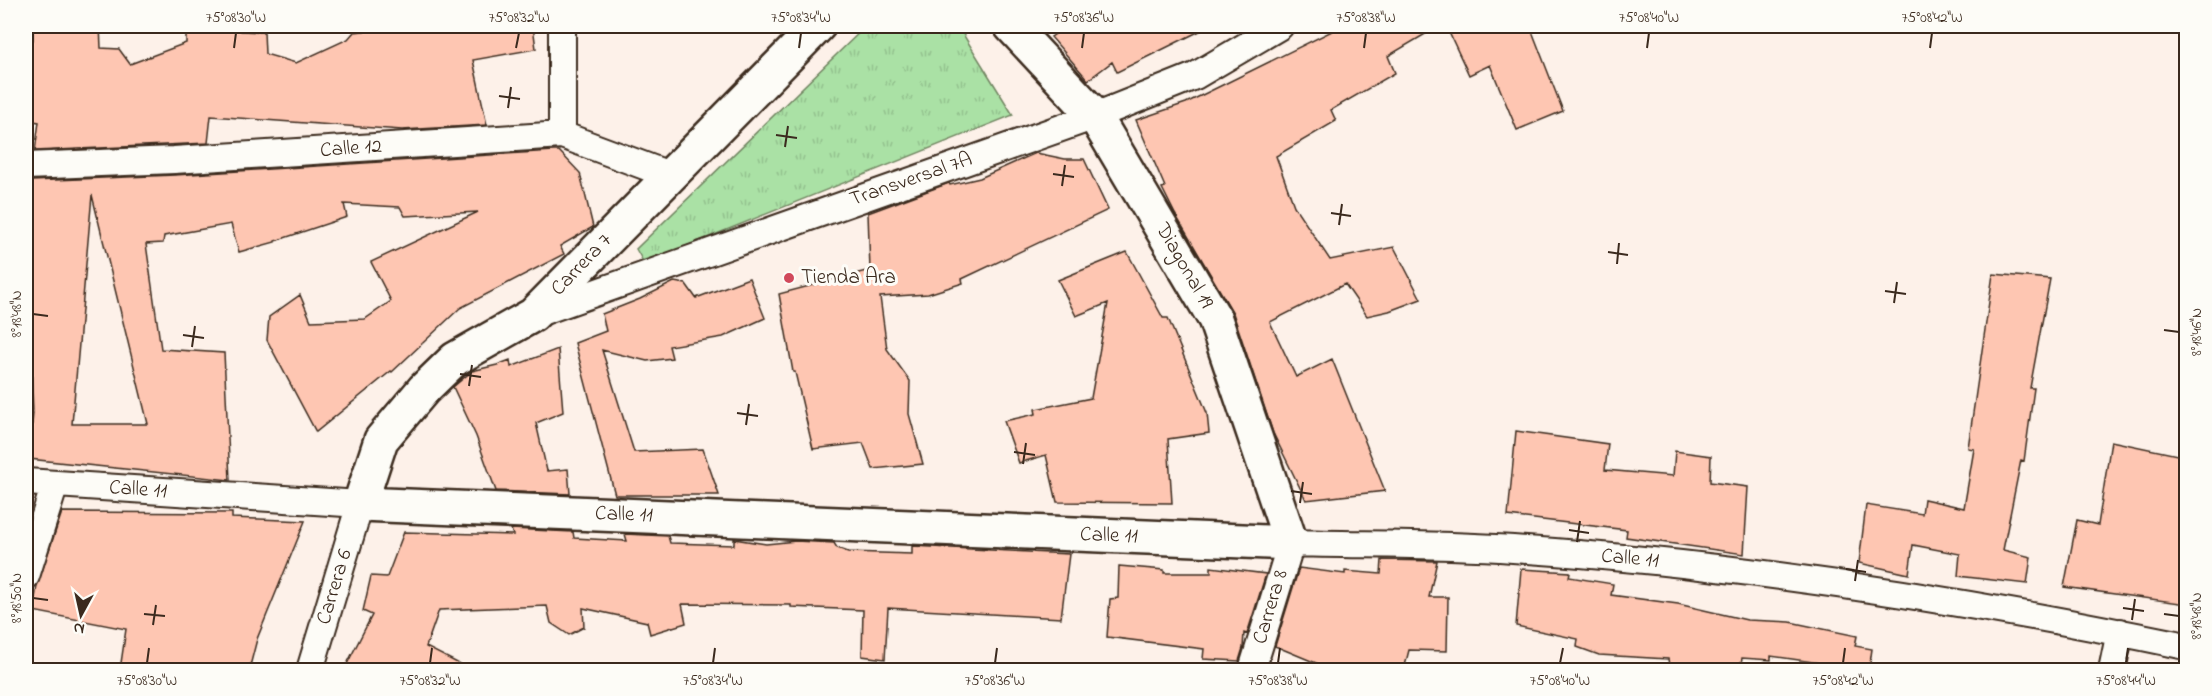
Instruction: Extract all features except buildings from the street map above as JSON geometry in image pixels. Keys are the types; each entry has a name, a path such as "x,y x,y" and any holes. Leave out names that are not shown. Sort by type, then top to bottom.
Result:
{"main road":[{"name":"Carrera 7","path":"360,504 381,440 424,389 455,359 533,315 818,26"},
{"name":"Diagonal 19","path":"1011,26 1095,116 1215,319 1291,543"},
{"name":"Calle 11","path":"360,504 1291,543"}],"street":[{"path":"562,26 562,135"},
{"name":"Transversal 7A","path":"533,315 1095,116 1195,76 1280,26"},
{"name":"Calle 12","path":"26,166 174,160 562,135 669,175"},
{"name":"Calle 11","path":"26,482 360,504"},
{"path":"26,576 55,484"},
{"name":"Carrera 6","path":"310,670 360,504"},
{"name":"Calle 11","path":"1291,543 1512,549 1700,565 1862,587 2120,632 2187,646"},
{"name":"Carrera 8","path":"1252,670 1291,543"},
{"path":"2112,670 2120,632"}],"green space":[{"path":"866,26 958,26 1013,115 644,263 636,249"}],"place":[{"name":"Tienda Ara","path":"789,278"}]}
